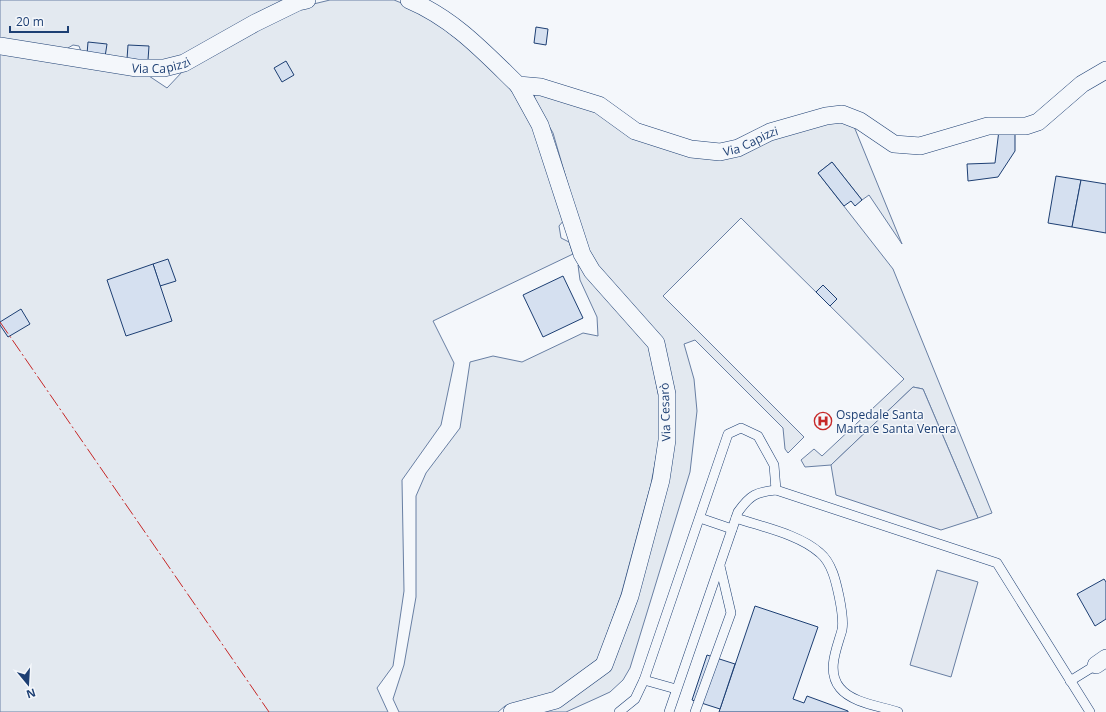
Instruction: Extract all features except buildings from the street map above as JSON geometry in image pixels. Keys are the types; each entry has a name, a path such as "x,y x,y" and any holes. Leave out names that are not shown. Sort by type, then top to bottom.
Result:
{"street":[{"name":"Via Capizzi","path":"0,46 137,68 164,68 184,63 255,23 298,2 307,0"},
{"path":"412,1 423,6 467,34 518,85"},
{"name":"Via Capizzi","path":"518,85 541,87 599,104 636,131 690,149 720,152 738,148 770,132 826,116 842,114 860,121 894,144 920,146 988,126 1026,126 1038,122 1082,84 1106,70"},
{"name":"Via Cesarò","path":"512,712 556,700 604,665 630,596 661,480 667,440 667,394 656,343 592,271 582,254 540,125 518,85"}],"lane":[{"path":"619,712 635,699 644,680 728,434 741,428 758,436 774,464 776,490"},
{"path":"669,712 738,512 746,500 758,492 776,490 997,563 1090,712"},
{"path":"700,518 732,529"},
{"path":"736,518 794,537 820,553 835,576 840,602 843,627 834,655 833,672 839,686 848,696 898,712"},
{"path":"695,712 731,613 720,566"},
{"path":"1070,681 1101,662"},
{"path":"644,680 676,689"}],"shaded area":[{"path":"0,0 289,0 187,54 161,62 82,54 79,46 73,45 63,51 0,39"},
{"path":"330,0 394,0 419,10 488,63 516,96 534,127 564,220 559,226 561,238 569,242 573,254 433,321 454,363 441,425 402,480 404,591 393,666 377,688 388,712 0,712 0,53 146,74 167,88 183,71 301,7"},
{"path":"544,93 597,110 692,154 768,139 829,121 853,124 902,244 869,195 862,200 832,162 818,173 893,269 992,513 978,518 923,389 913,387 831,465 805,467 801,460 814,449 822,456 904,379 741,218 663,296 804,437 788,453 785,449 783,428 695,340 684,344 694,379 697,411 690,472 630,668 623,680 610,692 566,712 534,712 607,670 663,492 667,361 595,266 587,250 553,133 536,103 534,95"},
{"path":"578,265 640,332 650,349 659,398 659,442 651,484 621,595 598,659 554,693 505,706 498,712 399,712 393,699 404,665 416,597 416,496 426,473 460,428 470,362 493,356 522,362 583,333 598,336 597,317 580,280"},
{"path":"913,387 923,389 978,518 941,530 836,495 831,465"},
{"path":"937,570 978,582 951,677 910,665"}],"power":[{"path":"0,322 269,712"}],"place":[{"name":"Ospedale Santa Marta e Santa Venera","path":"823,421"}]}
